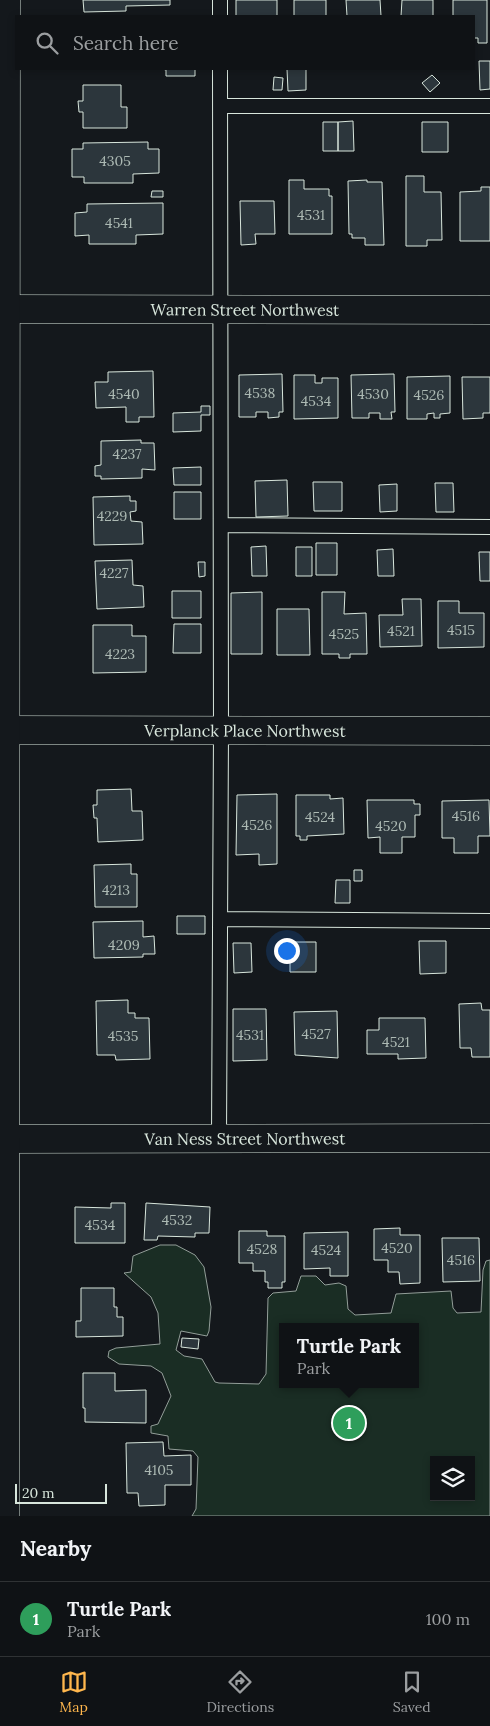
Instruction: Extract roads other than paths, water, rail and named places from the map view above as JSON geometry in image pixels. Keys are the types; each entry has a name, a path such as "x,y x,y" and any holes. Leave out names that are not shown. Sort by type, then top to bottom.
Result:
{"street":[{"path":"4,1516 2,1437 2,309 6,0"},
{"name":"Warren Street Northwest","path":"2,309 490,310"},
{"name":"Verplanck Place Northwest","path":"3,730 490,731"},
{"name":"Van Ness Street Northwest","path":"2,1139 490,1138"}],"lane":[{"path":"220,0 220,15"},
{"path":"219,1138 221,730 220,70"},
{"path":"220,106 490,106"},
{"path":"221,526 490,527"},
{"path":"220,919 490,921"}],"place":[{"name":"Turtle Park","path":"349,1423"}]}
